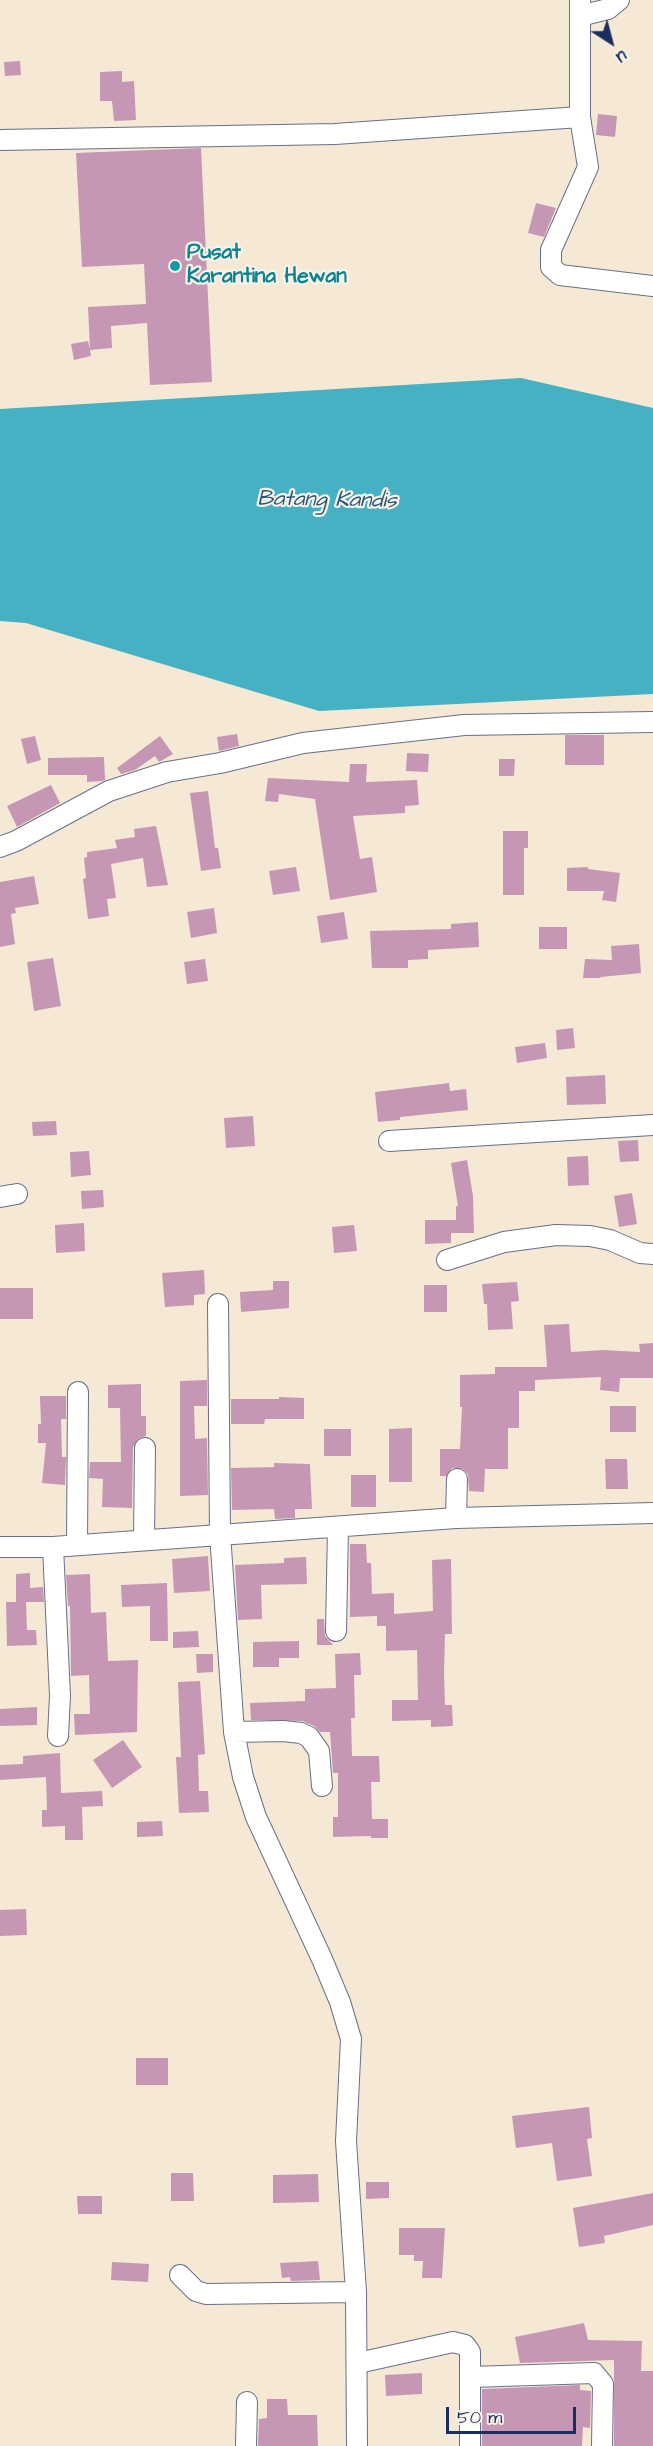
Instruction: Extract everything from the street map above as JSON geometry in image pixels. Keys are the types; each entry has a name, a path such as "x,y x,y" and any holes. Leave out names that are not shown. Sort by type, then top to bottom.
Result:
{"street":[{"path":"619,0 608,9 580,8 580,117 588,167 551,250 551,267 560,275 653,286"},
{"path":"0,140 335,134 580,117"},
{"path":"0,847 16,841 109,791 167,772 220,764 303,743 464,725 653,722"},
{"path":"389,1141 653,1125"},
{"path":"447,1260 504,1242 555,1235 590,1236 610,1240 640,1253 653,1254"},
{"path":"218,1304 220,1534 234,1731 243,1777 256,1817 322,1959 340,2002 351,2039 346,2141 356,2292 357,2446"},
{"path":"77,1545 78,1392"},
{"path":"144,1540 145,1448"},
{"path":"456,1518 457,1479"},
{"path":"0,1547 53,1547 456,1518 653,1514"},
{"path":"336,1631 338,1528"},
{"path":"53,1547 60,1696 58,1736"},
{"path":"234,1731 283,1731 301,1733 309,1737 319,1751 322,1786"},
{"path":"180,2275 196,2291 206,2294 356,2292"},
{"path":"358,2363 453,2342 460,2343 470,2352 470,2446"},
{"path":"471,2377 594,2373 603,2384 602,2446"},
{"path":"246,2446 247,2402"}],"water":[{"name":"Batang Kandis","path":"521,378 653,408 653,694 319,711 26,623 0,621 0,409"}],"building":[{"path":"20,61 21,75 5,76 4,62"},
{"path":"122,71 122,82 134,81 136,120 114,121 112,101 100,101 100,72"},
{"path":"598,114 617,116 615,137 596,135"},
{"name":"Pusat Karantina Hewan","path":"201,148 212,382 150,385 147,323 111,326 112,348 90,350 91,356 74,360 71,344 88,341 90,349 88,307 146,304 144,264 82,267 76,153"},
{"path":"536,203 556,208 544,237 528,233"},
{"path":"237,734 239,746 219,751 217,737"},
{"path":"565,735 604,735 604,765 565,765"},
{"path":"35,736 41,760 27,764 21,739"},
{"path":"160,736 173,754 159,762 155,756 135,770 121,774 117,768"},
{"path":"407,753 429,754 428,772 406,771"},
{"path":"104,757 105,780 102,781 87,782 87,775 48,775 48,758"},
{"path":"499,759 515,759 514,776 499,776"},
{"path":"350,764 367,764 366,782 417,780 419,805 405,806 405,813 353,816 360,859 372,857 377,892 330,900 315,799 279,794 278,802 265,801 268,778 349,782"},
{"path":"51,785 60,803 17,827 7,806"},
{"path":"208,791 215,848 218,848 221,868 201,871 190,793"},
{"path":"156,826 168,885 147,887 143,858 111,864 116,898 107,899 109,916 88,919 83,879 86,878 84,858 87,857 87,852 117,848 115,840 135,837 134,829"},
{"path":"503,831 528,831 528,848 524,848 524,895 503,895"},
{"path":"296,867 300,891 273,895 269,871"},
{"path":"588,867 588,869 620,873 616,902 602,900 604,891 567,891 567,868"},
{"path":"34,876 39,904 15,908 16,913 11,914 15,944 0,947 0,882"},
{"path":"214,908 217,933 191,938 187,912"},
{"path":"344,912 348,939 321,943 317,916"},
{"path":"478,922 479,947 428,950 428,959 408,960 408,968 372,968 370,931 451,929 451,924"},
{"path":"539,927 567,927 567,949 539,949"},
{"path":"639,944 641,973 583,978 585,959 612,960 611,946"},
{"path":"53,958 61,1006 34,1011 27,962"},
{"path":"205,959 208,981 187,984 184,962"},
{"path":"573,1028 575,1048 557,1050 556,1030"},
{"path":"545,1043 547,1058 517,1063 515,1047"},
{"path":"605,1075 606,1104 567,1105 566,1077"},
{"path":"449,1083 450,1091 466,1089 468,1110 400,1117 400,1120 378,1122 375,1092"},
{"path":"253,1116 255,1146 226,1148 224,1118"},
{"path":"56,1121 57,1135 33,1136 32,1122"},
{"path":"638,1140 639,1161 620,1162 618,1141"},
{"path":"89,1151 91,1175 71,1177 70,1152"},
{"path":"588,1156 589,1185 568,1186 567,1157"},
{"path":"467,1160 473,1196 474,1233 451,1233 451,1243 425,1244 425,1220 456,1220 456,1206 458,1206 451,1163"},
{"path":"103,1190 104,1207 82,1209 81,1191"},
{"path":"632,1193 637,1224 619,1227 614,1196"},
{"path":"84,1223 85,1251 56,1253 55,1225"},
{"path":"354,1225 357,1251 334,1253 332,1227"},
{"path":"204,1270 205,1294 194,1295 194,1305 165,1307 162,1273"},
{"path":"273,1281 289,1281 289,1308 241,1312 240,1292 273,1290"},
{"path":"517,1282 519,1301 511,1302 513,1329 488,1330 487,1304 484,1304 482,1284"},
{"path":"424,1285 447,1285 447,1312 424,1312"},
{"path":"0,1288 33,1288 33,1319 0,1319"},
{"path":"569,1324 571,1352 603,1350 640,1352 639,1344 653,1343 653,1378 620,1378 619,1392 600,1390 601,1377 535,1380 535,1391 519,1391 519,1428 508,1428 508,1469 485,1469 484,1492 469,1491 468,1474 463,1469 452,1468 446,1476 440,1476 440,1449 460,1449 462,1407 460,1407 460,1375 495,1374 495,1367 547,1367 544,1325"},
{"path":"207,1380 207,1406 194,1406 195,1439 207,1438 208,1495 180,1496 180,1381"},
{"path":"141,1384 141,1416 146,1416 146,1436 139,1438 133,1447 132,1508 102,1507 103,1479 89,1478 90,1462 121,1462 120,1408 108,1408 108,1385"},
{"path":"40,1396 66,1396 66,1419 61,1419 62,1457 66,1457 65,1485 42,1483 46,1443 38,1443 38,1424 41,1424"},
{"path":"279,1397 304,1398 304,1419 265,1419 264,1424 231,1424 231,1399 279,1399"},
{"path":"610,1406 636,1406 636,1432 610,1432"},
{"path":"412,1428 412,1482 389,1482 389,1429"},
{"path":"324,1429 351,1429 351,1456 324,1456"},
{"path":"605,1459 627,1459 628,1489 606,1489"},
{"path":"274,1463 310,1464 312,1509 295,1509 295,1518 275,1519 274,1509 232,1510 231,1468 274,1467"},
{"path":"351,1475 376,1475 376,1507 351,1507"},
{"path":"350,1544 366,1544 367,1563 371,1563 372,1594 394,1593 394,1614 433,1611 432,1560 451,1559 452,1634 445,1634 444,1674 445,1705 452,1705 453,1726 431,1727 431,1720 392,1721 392,1700 418,1700 417,1650 386,1651 386,1626 377,1626 377,1616 350,1617"},
{"path":"208,1556 210,1591 174,1593 172,1559"},
{"path":"306,1557 307,1584 261,1585 262,1619 238,1620 235,1565 284,1563 284,1558"},
{"path":"30,1573 30,1588 43,1587 44,1602 26,1602 27,1630 36,1630 37,1645 7,1646 6,1602 16,1602 16,1574"},
{"path":"90,1574 91,1613 106,1612 108,1661 138,1660 137,1732 75,1735 74,1714 90,1714 89,1675 71,1676 70,1606 68,1606 66,1575"},
{"path":"167,1583 168,1641 150,1641 150,1606 122,1607 121,1585"},
{"path":"317,1619 324,1619 325,1636 333,1645 317,1645"},
{"path":"198,1631 199,1647 173,1648 173,1632"},
{"path":"299,1641 299,1658 279,1658 279,1667 253,1667 253,1642"},
{"path":"360,1653 361,1675 354,1675 355,1718 351,1718 352,1756 379,1756 380,1782 371,1782 372,1819 388,1819 388,1838 333,1837 333,1817 338,1817 338,1773 333,1773 330,1732 320,1732 314,1726 302,1721 251,1720 250,1703 305,1701 305,1689 336,1688 335,1654"},
{"path":"196,1654 213,1654 213,1672 197,1673"},
{"path":"200,1681 205,1754 198,1755 199,1791 208,1791 209,1812 179,1813 176,1757 181,1757 178,1682"},
{"path":"37,1707 37,1725 0,1726 0,1709"},
{"path":"123,1740 142,1767 112,1788 93,1760"},
{"path":"60,1753 61,1793 102,1791 103,1806 82,1807 83,1840 65,1840 65,1826 42,1827 42,1810 47,1810 46,1777 0,1780 0,1765 23,1764 23,1756"},
{"path":"162,1821 163,1836 137,1837 137,1822"},
{"path":"26,1909 27,1935 0,1936 0,1910"},
{"path":"136,2058 168,2058 168,2085 136,2085"},
{"path":"589,2107 592,2138 587,2139 592,2176 557,2181 552,2143 516,2148 512,2116"},
{"path":"171,2173 193,2173 194,2201 171,2201"},
{"path":"318,2174 319,2202 273,2203 273,2175"},
{"path":"366,2182 389,2182 389,2198 366,2199"},
{"path":"653,2193 653,2225 604,2236 605,2243 579,2247 573,2208"},
{"path":"77,2196 102,2196 102,2214 78,2214"},
{"path":"399,2228 445,2228 442,2278 422,2278 423,2261 414,2261 414,2255 399,2255"},
{"path":"318,2261 320,2280 291,2281 290,2277 282,2278 280,2263"},
{"path":"112,2262 149,2264 148,2282 111,2280"},
{"path":"584,2323 588,2340 642,2341 641,2371 653,2371 653,2446 614,2446 614,2360 520,2363 515,2337"},
{"path":"422,2373 422,2394 386,2396 385,2375"},
{"path":"580,2385 580,2390 591,2391 590,2428 583,2427 582,2446 482,2446 482,2389"},
{"path":"267,2399 287,2399 288,2415 317,2415 318,2446 258,2446 259,2419 267,2418"}],"place":[{"name":"Pusat Karantina Hewan","path":"175,266"}]}
